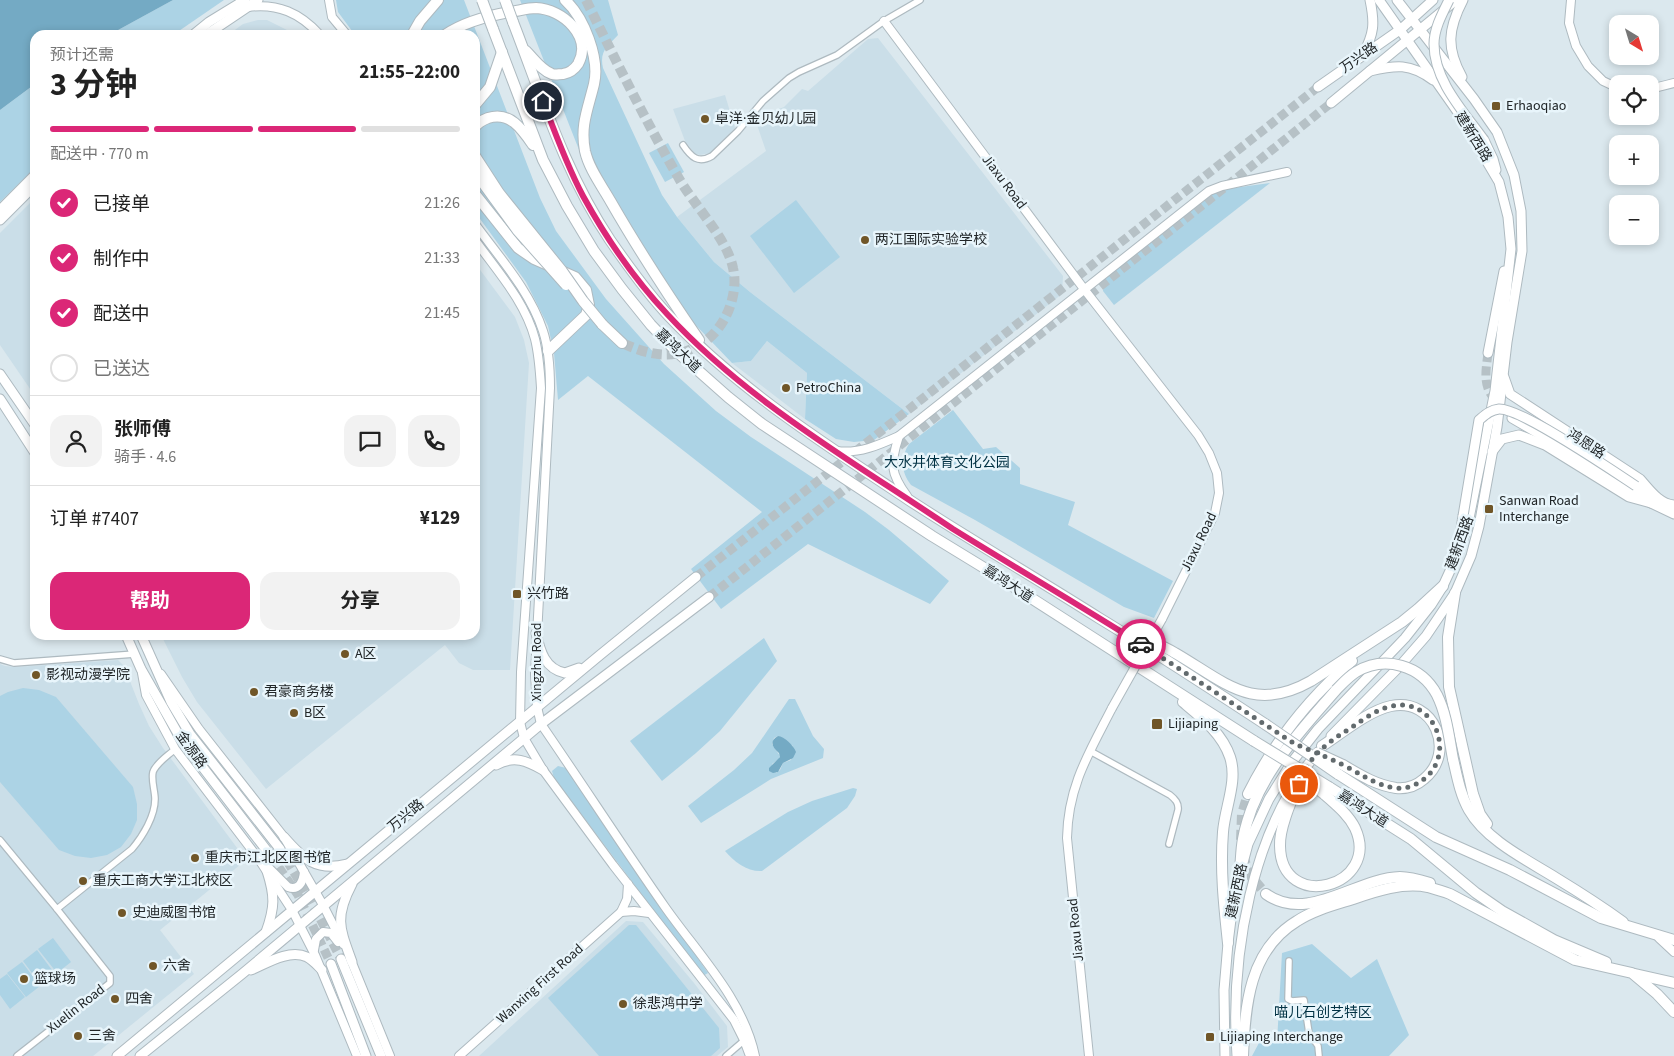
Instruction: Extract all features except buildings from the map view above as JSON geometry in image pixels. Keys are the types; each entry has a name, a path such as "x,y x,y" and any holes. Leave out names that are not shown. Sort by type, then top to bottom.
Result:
{"highway":[{"path":"415,30 438,0"},
{"name":"嘉鸿大道","path":"482,0 543,160 566,206 594,251 651,325 675,350 728,397 762,424 874,498 1254,741 1326,790 1411,839 1502,912 1554,940 1632,973 1674,983"},
{"name":"嘉鸿大道","path":"505,0 563,154 583,196 610,240 666,314 710,355 775,410 952,528 1101,619 1295,744 1341,769 1436,837 1518,874 1601,918 1674,940"},
{"path":"565,0 578,16 586,31 595,65 594,82 584,115 583,136 586,153 599,181 652,270 710,355"},
{"path":"455,30 470,22 537,8 560,14 573,26 581,40 583,51 576,67 568,73 554,75 545,71 523,48"},
{"path":"480,99 490,87 502,52"},
{"path":"480,121 494,116 504,116 514,122 524,131 543,160"},
{"path":"480,164 499,193 562,271 583,301 602,324 622,343"},
{"path":"480,179 518,230 557,276 583,301"},
{"path":"480,198 483,204"},
{"path":"480,200 518,248 534,260 576,277 586,290 589,305 586,315 548,351"},
{"path":"1248,794 1267,758 1303,711 1341,670 1402,622 1443,586"},
{"path":"1455,592 1448,637 1449,687 1473,794 1480,814 1495,838"},
{"path":"1101,619 1173,651 1231,686 1252,695 1263,696 1275,695 1299,688 1402,622"},
{"path":"1240,870 1243,840 1252,807 1285,750 1336,690 1356,672 1377,663 1397,664 1416,671 1438,696 1448,726 1460,790 1469,810 1478,822 1510,850 1592,900 1632,928"},
{"path":"1151,676 1204,720 1220,739 1230,757 1232,780 1223,831 1222,854 1223,898 1228,943"},
{"path":"1322,746 1370,715 1390,706 1400,705 1409,706 1423,713 1433,723 1439,737 1440,745 1437,762 1426,777 1412,786 1397,788 1380,784 1341,769"},
{"path":"1304,770 1283,827 1280,851 1283,864 1291,875 1301,883 1314,887 1328,886 1340,880 1355,864 1358,852 1357,836 1351,821 1326,790"},
{"path":"1266,894 1280,902 1306,904 1325,900 1379,880 1398,877 1423,881 1574,960 1632,973 1657,994 1674,1012"},
{"path":"1242,1056 1245,1018 1253,977 1270,945 1289,926 1319,910 1382,890 1420,886 1450,894"}],"main road":[{"path":"199,30 209,22 258,0"},
{"path":"1363,55 1372,38 1374,25 1370,0"},
{"name":"建新西路","path":"1225,1056 1224,990 1234,896 1240,870 1258,820 1269,798 1292,762 1318,729 1405,638 1418,623 1443,586 1468,528 1495,391 1511,249 1508,217 1499,182 1477,143 1401,29 1379,0"},
{"name":"建新西路","path":"1237,1056 1236,1016 1241,948 1261,852 1281,807 1304,770 1322,746 1412,652 1455,592 1471,556 1479,526 1504,378 1507,342 1522,251 1521,211 1514,175 1506,152 1496,132 1474,99 1396,0"},
{"name":"万兴路","path":"1318,87 1401,29 1433,0"},
{"path":"1449,0 1440,19 1434,42 1436,62 1444,82 1484,140 1493,159 1499,182"},
{"name":"万兴路","path":"1331,103 1456,0"},
{"path":"1463,0 1452,26 1450,40 1452,55 1474,99"},
{"path":"212,30 246,4"},
{"path":"1370,71 1398,66 1406,67 1424,74 1439,86"},
{"path":"0,210 30,180"},
{"path":"0,220 30,191"},
{"path":"1488,353 1502,279 1511,249"},
{"path":"0,374 30,418"},
{"name":"鸿恩路","path":"1504,378 1510,394 1640,479 1653,500 1674,514"},
{"path":"1,404 30,446"},
{"path":"1454,562 1479,420 1487,412 1498,409 1511,411 1636,486 1653,500"},
{"path":"1512,418 1653,500"},
{"name":"鸿恩路","path":"1492,452 1502,439 1519,434 1545,445 1629,497 1653,500 1673,506"},
{"name":"万兴路","path":"116,1056 266,934 292,910 600,654 696,578"},
{"name":"万兴路","path":"140,1056 242,974 541,724 709,597"},
{"path":"536,633 540,650 545,660 552,668 560,672 576,670 600,654"},
{"name":"金源路","path":"128,640 141,669 181,739 271,856"},
{"name":"金源路","path":"143,640 171,702 190,734 280,849"},
{"path":"481,774 503,762 516,759 526,761 544,770"},
{"path":"381,837 373,848 373,854 377,856 386,853"},
{"path":"284,838 312,863 335,867 350,863"},
{"path":"266,934 273,909 273,892 267,871"},
{"path":"352,962 340,923 344,898 355,879"},
{"path":"246,950 256,949 259,955 257,961"},
{"path":"242,974 278,958 289,956 308,958 322,970"},
{"path":"341,959 381,1056"},
{"path":"331,964 366,1056"}],"street":[{"path":"329,0 332,17 343,30"},
{"path":"683,145 696,160 712,156 738,131 763,101 789,78 838,55 884,20 920,0"},
{"path":"1571,0 1569,23 1576,46 1588,66 1603,81 1609,84"},
{"path":"246,4 281,8 302,19 314,30"},
{"name":"Jiaxu Road","path":"884,20 1084,289 1198,435 1209,453 1217,473 1219,493 1215,513 1162,618 1090,751 1070,800 1067,818 1067,838 1089,1056"},
{"path":"1659,87 1674,84"},
{"path":"834,451 848,453 868,448 899,436 1209,192 1222,186 1287,172"},
{"name":"Xingzhu Road","path":"480,231 521,287 543,331 548,351 550,388 535,674 537,707 541,724 665,907 722,985 742,1017 750,1056"},
{"name":"Xingzhu Road","path":"480,247 514,294 525,313 534,337 539,359 541,388 521,672 520,722 524,738 544,770 628,884 734,1020 747,1038 755,1056"},
{"path":"899,436 893,454 893,474 909,499"},
{"path":"0,659 14,663 135,654"},
{"path":"153,662 199,729 284,838 324,906 352,962 390,1056"},
{"path":"141,669 146,695 175,748 258,858 292,910 322,970 356,1056"},
{"path":"56,909 137,843 153,812 155,798 153,773 175,748"},
{"path":"1090,751 1175,799 1178,804 1178,810 1169,844"},
{"name":"Xuelin Road","path":"0,840 110,976 110,982 17,1056"},
{"path":"258,858 288,888 296,888 300,885 303,881 304,872"},
{"path":"628,884 627,899 621,912 650,913"},
{"name":"Wanxing First Road","path":"459,1056 621,912"},
{"path":"315,955 316,938 323,932 327,932 334,936 352,962"},
{"path":"1654,934 1674,952"},
{"path":"1289,962 1288,999 1292,1002 1304,1000 1308,1033 1318,1046 1319,1056"},
{"path":"726,1056 747,1038"}],"shaded area":[{"path":"0,0 173,0 118,30 30,30 30,88 0,110"},
{"path":"267,20 287,30 235,30 243,24"},
{"name":"两江国际实验学校","path":"878,38 1063,276 1062,294 909,414 750,292 714,262 677,217 766,151 756,122 761,116 784,107 802,89 808,91 868,39"},
{"name":"卓洋·金贝幼儿园","path":"725,95 735,128 710,153 695,154 685,141 673,109"},
{"path":"30,203 30,389 0,345 0,233"},
{"path":"480,270 515,317 524,340 529,363 510,670 473,670 459,663 445,645 266,789 197,702 164,640 480,640"},
{"name":"PetroChina","path":"767,341 807,373 805,419 732,363 751,361"},
{"name":"重庆工商大学江北校区","path":"118,660 124,666 149,726 163,748 246,860 160,930 194,974 93,1056 0,1056 0,664 17,667"},
{"path":"778,736 789,742 796,752 793,758 783,763 778,772 773,773 769,771 769,768 780,757 772,744 773,740"},
{"name":"徐悲鸿中学","path":"626,921 643,922 694,983 727,1026 728,1047 717,1056 479,1056"}],"green space":[{"path":"173,0 224,0 180,30 118,30"},
{"path":"336,0 464,0 476,30 351,30 338,12"},
{"path":"520,0 608,0 618,35 603,53 603,68 662,195 677,217 714,262 750,292 909,414 874,440 854,442 836,439 805,419 807,373 767,341 751,361 732,363 687,316 583,160"},
{"path":"480,42 540,198 556,231 606,299 664,364 716,411 751,437 865,512 949,581 930,604 808,544 721,609 691,569 762,512 588,376 558,400 554,353 548,326 526,282 480,219"},
{"path":"30,88 30,173 0,202 0,110"},
{"path":"668,143 684,172 665,182 649,153"},
{"path":"1270,183 1114,305 1103,291 1104,279 1213,194 1226,189"},
{"path":"796,200 840,257 794,293 750,236"},
{"name":"大水井体育文化公园","path":"953,410 983,449 996,447 1020,468 1020,484 1075,502 1068,525 1173,581 1154,618 1124,607 911,485 905,475 903,465 906,449 909,444"},
{"path":"764,638 777,661 720,731 662,781 630,741"},
{"path":"23,688 39,690 56,697 133,787 137,804 137,820 131,834 121,847 107,855 91,858 75,856 59,850 0,782 0,696"},
{"path":"789,699 795,699 813,736 824,749 823,758 771,779 701,823 688,806 734,770 752,753","holes":["778,736 793,746 791,760 783,763 780,770 776,773 772,764 780,756 772,744 774,738"]},
{"path":"558,766 566,768 708,973 703,976 554,778 552,771"},
{"path":"853,788 857,789 855,796 847,808 762,871 742,866 725,851 788,812 812,801"},
{"name":"徐悲鸿中学","path":"629,925 636,925 719,1028 720,1048 711,1056 599,1056 548,998"},
{"name":"篮球场","path":"53,938 71,962 57,973 38,949"},
{"name":"喵儿石创艺特区","path":"1312,944 1351,978 1377,959 1409,1035 1389,1056 1252,1056 1260,1041 1277,1042 1282,953"},
{"name":"篮球场","path":"37,950 55,974 41,985 23,961"},
{"name":"篮球场","path":"22,962 40,986 26,997 7,973"},
{"name":"篮球场","path":"7,974 25,997 10,1009 0,995 0,979"}],"tunnel":[{"path":"586,0 665,154 683,186 717,233 733,268 734,288 729,309 719,328 704,342 694,348 673,354 643,351 622,343"},
{"path":"696,577 1318,87"},
{"path":"709,597 1331,103"},
{"path":"1488,353 1486,378 1489,390 1496,401"},
{"path":"1241,840 1242,814 1248,794"},
{"path":"280,849 311,901 341,959"},
{"path":"1243,854 1248,873 1266,894"},
{"path":"271,856 298,895 331,964"}],"way so far":[{"path":"1141,644 1295,744 1311,751 1327,758 1343,765 1380,784 1404,788 1419,782 1433,771 1440,754 1437,730 1428,717 1416,708 1400,705 1381,709 1322,746 1315,756 1304,770 1299,784"}],"place":[{"name":"Erhaoqiao","path":"1496,106"},
{"name":"卓洋·金贝幼儿园","path":"705,119"},
{"name":"两江国际实验学校","path":"865,240"},
{"name":"PetroChina","path":"786,388"},
{"name":"Sanwan Road Interchange","path":"1489,509"},
{"name":"兴竹路","path":"517,594"},
{"name":"A区","path":"345,654"},
{"name":"影视动漫学院","path":"36,675"},
{"name":"君豪商务楼","path":"254,692"},
{"name":"B区","path":"294,713"},
{"name":"Lijiaping","path":"1157,724"},
{"name":"重庆市江北区图书馆","path":"195,858"},
{"name":"重庆工商大学江北校区","path":"83,881"},
{"name":"史迪威图书馆","path":"122,913"},
{"name":"六舍","path":"153,966"},
{"name":"篮球场","path":"24,979"},
{"name":"四舍","path":"115,999"},
{"name":"徐悲鸿中学","path":"623,1004"},
{"name":"三舍","path":"78,1036"},
{"name":"Lijiaping Interchange","path":"1210,1037"}],"route":[{"path":"543,101 576,182 610,240 666,314 687,335 775,410 834,451 952,528 1141,644"}]}
